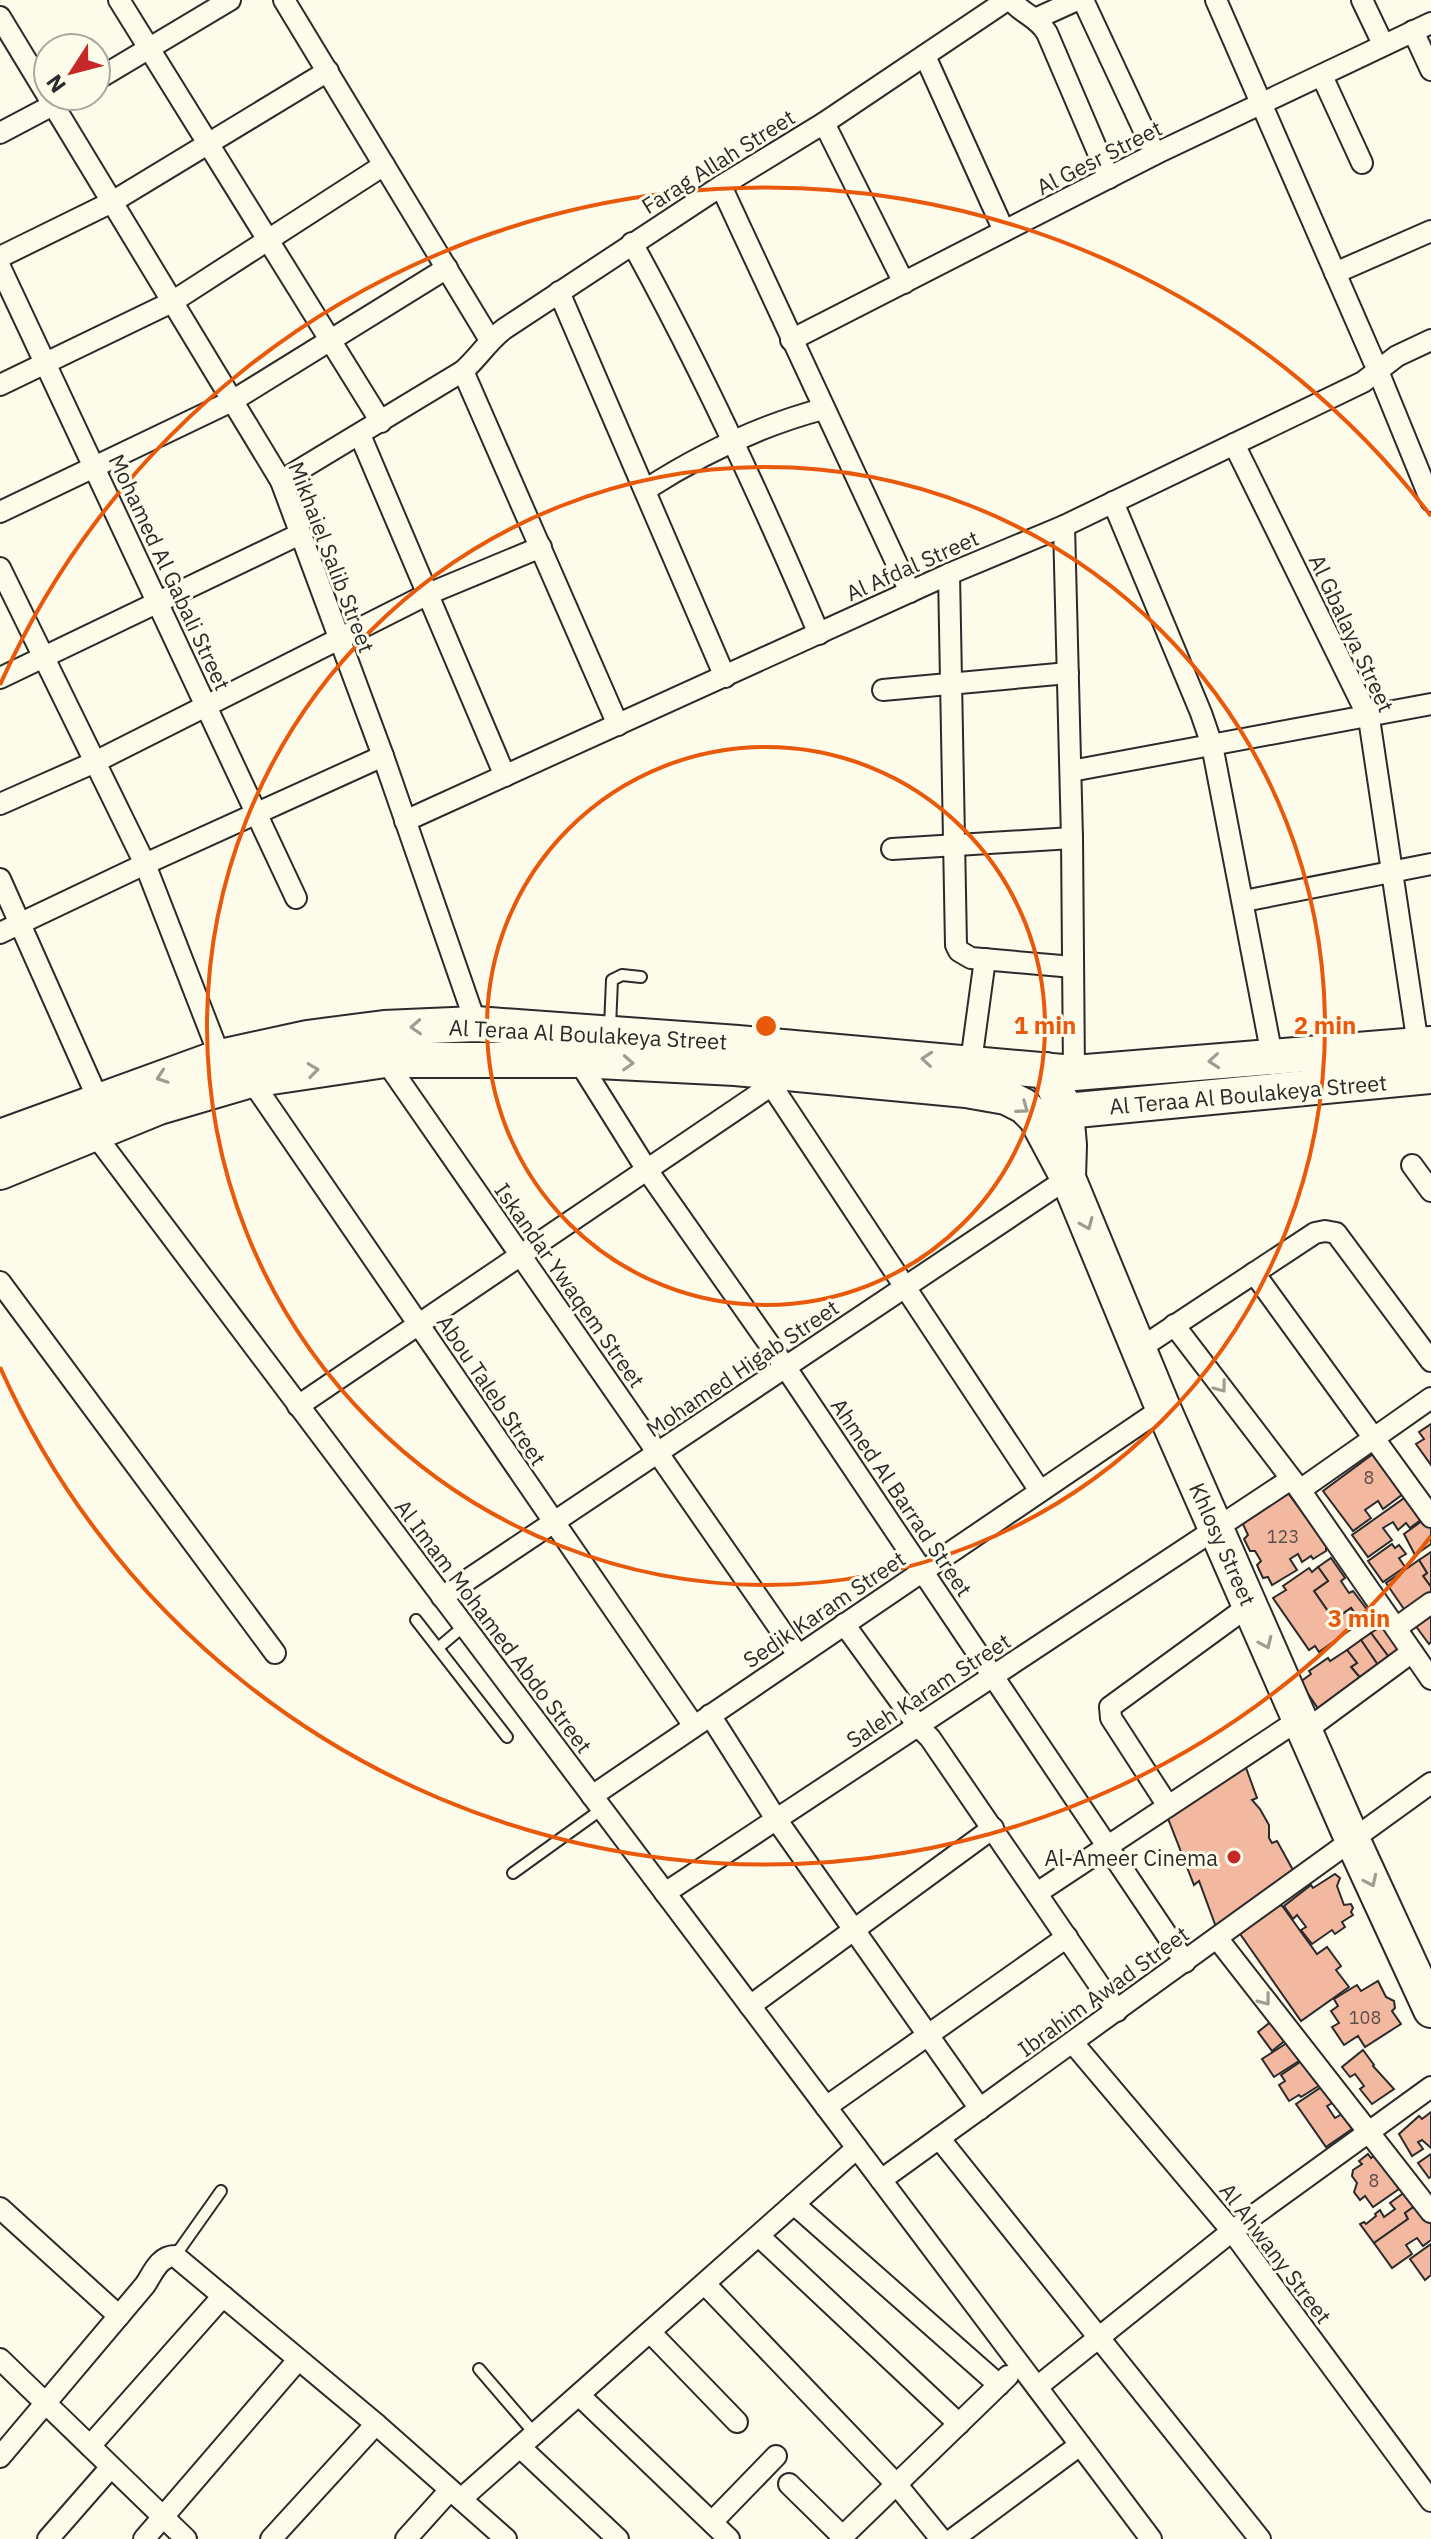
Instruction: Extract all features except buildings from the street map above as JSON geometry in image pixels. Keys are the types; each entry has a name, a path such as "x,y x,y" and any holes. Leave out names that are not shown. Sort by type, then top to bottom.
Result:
{"main road":[{"name":"Al Teraa Al Boulakeya Street","path":"0,1172 95,1116 220,1057 307,1038 353,1032 476,1024 610,1033 752,1067 1006,1097 1024,1106 1036,1118 1068,1178"},
{"name":"Al Teraa Al Boulakeya Street","path":"0,1137 95,1116 159,1107 251,1080 385,1060 578,1060 752,1067 971,1062 1060,1072 1425,1044"},
{"name":"Khlosy Street","path":"1060,1072 1069,1145 1068,1178 1163,1408 1353,1841 1431,2010"},
{"name":"Al Teraa Al Boulakeya Street","path":"1066,1111 1431,1076"}],"street":[{"path":"119,0 381,422"},
{"path":"112,70 230,0"},
{"path":"284,0 490,340"},
{"path":"1009,0 1035,19 1047,33 1109,178"},
{"name":"Farag Allah Street","path":"281,481 463,371 476,360 490,340 559,292 824,123 1009,0"},
{"path":"1035,19 1080,0 1155,154"},
{"path":"1216,0 1378,371 1431,501"},
{"path":"1362,0 1383,44"},
{"name":"Mikhaiel Salib Street","path":"0,17 32,60"},
{"path":"1422,27 1431,70"},
{"name":"Al Gesr Street","path":"791,340 1155,154 1422,27"},
{"path":"925,56 1004,231"},
{"path":"0,257 112,202 328,71"},
{"path":"1322,76 1362,163"},
{"path":"0,133 41,112"},
{"name":"Mikhaiel Salib Street","path":"67,112 112,202 281,481 383,756 476,1024"},
{"path":"824,123 904,283"},
{"path":"0,385 172,302 384,165"},
{"path":"721,186 910,592"},
{"path":"1335,273 1431,231"},
{"path":"632,243 734,440 819,634"},
{"name":"Mohamed Al Gabali Street","path":"0,267 296,898"},
{"path":"0,512 232,401 447,268"},
{"path":"559,292 725,677"},
{"name":"Al Afdal Street","path":"405,821 949,574 1064,526 1363,382 1397,356 1431,340"},
{"path":"463,371 618,725"},
{"path":"645,490 734,440 795,416 823,409"},
{"path":"360,435 505,776"},
{"name":"Al Gbalaya Street","path":"1234,444 1367,716 1391,872 1425,1044"},
{"path":"1113,502 1212,745 1272,1056"},
{"path":"1060,1072 1073,967 1064,526"},
{"path":"0,678 300,534"},
{"path":"0,804 95,762 428,594 541,547"},
{"path":"0,568 145,864 220,1057"},
{"path":"949,574 956,945 965,955 985,959 1073,967"},
{"path":"883,690 1068,673"},
{"path":"1071,771 1431,704"},
{"path":"0,933 383,756"},
{"path":"892,849 1072,838"},
{"path":"1244,901 1431,864"},
{"name":"Al Imam Mohamed Abdo Street","path":"0,879 21,923 95,1116 298,1406 1151,2539"},
{"path":"971,1062 985,959"},
{"name":"Iskandar Ywaqem Street","path":"385,1060 798,1655"},
{"name":"Ahmed Al Barrad Street","path":"578,1060 647,1170 786,1368 1185,1962"},
{"path":"298,1406 647,1170 752,1067 1040,1491"},
{"name":"Abou Taleb Street","path":"251,1080 554,1523 776,1819 980,2109"},
{"path":"1412,1165 1431,1191"},
{"name":"Mohamed Higab Street","path":"442,1597 1068,1178"},
{"path":"1139,1349 1315,1233 1325,1231 1336,1233 1431,1361"},
{"path":"1254,1273 1431,1517"},
{"path":"0,1282 275,1653"},
{"path":"1174,1325 1296,1485 1431,1679"},
{"name":"Saleh Karam Street","path":"665,1893 1217,1528 1374,1438 1431,1398"},
{"name":"Sedik Karam Street","path":"597,1802 702,1721 1163,1408"},
{"path":"1396,1628 1431,1603"},
{"path":"1168,1806 1111,1718 1110,1707 1250,1605"},
{"path":"844,1624 930,1738 1117,2011"},
{"path":"1037,1893 1412,1652"},
{"name":"Ibrahim Awad Street","path":"881,2180 1431,1783"},
{"path":"750,2006 993,1828"},
{"path":"826,2107 1067,1937"},
{"path":"1217,1938 1431,2212"},
{"name":"Al Ahwany Street","path":"1073,2043 1232,2231 1431,2501"},
{"path":"1037,2387 1232,2231 1431,2087"},
{"path":"939,2138 1260,2539"},
{"path":"406,2539 456,2494 528,2440 857,2148"},
{"path":"794,2204 999,2385"},
{"path":"0,2208 119,2316"},
{"path":"759,2236 959,2424"},
{"path":"3,2447 46,2404 145,2285 161,2260 175,2256 376,2424 506,2539"},
{"path":"705,2284 897,2485 941,2539"},
{"path":"90,2446 223,2296"},
{"path":"650,2332 737,2422"},
{"path":"0,2359 186,2539"},
{"path":"144,2539 298,2360"},
{"path":"789,2484 842,2538 1020,2364"},
{"path":"579,2395 729,2539"},
{"path":"271,2539 376,2424"},
{"path":"528,2440 618,2539"},
{"path":"953,2539 1080,2445"},
{"path":"712,2522 776,2456"},
{"path":"48,2539 111,2467"}],"lane":[{"path":"610,1033 612,980 622,975 641,977"},
{"path":"416,1620 507,1737"},
{"path":"438,1648 464,1626"},
{"path":"513,1873 597,1802"},
{"path":"175,2256 221,2191"},
{"path":"479,2369 528,2440"}],"place":[{"name":"Al-Ameer Cinema","path":"1234,1857"}]}
